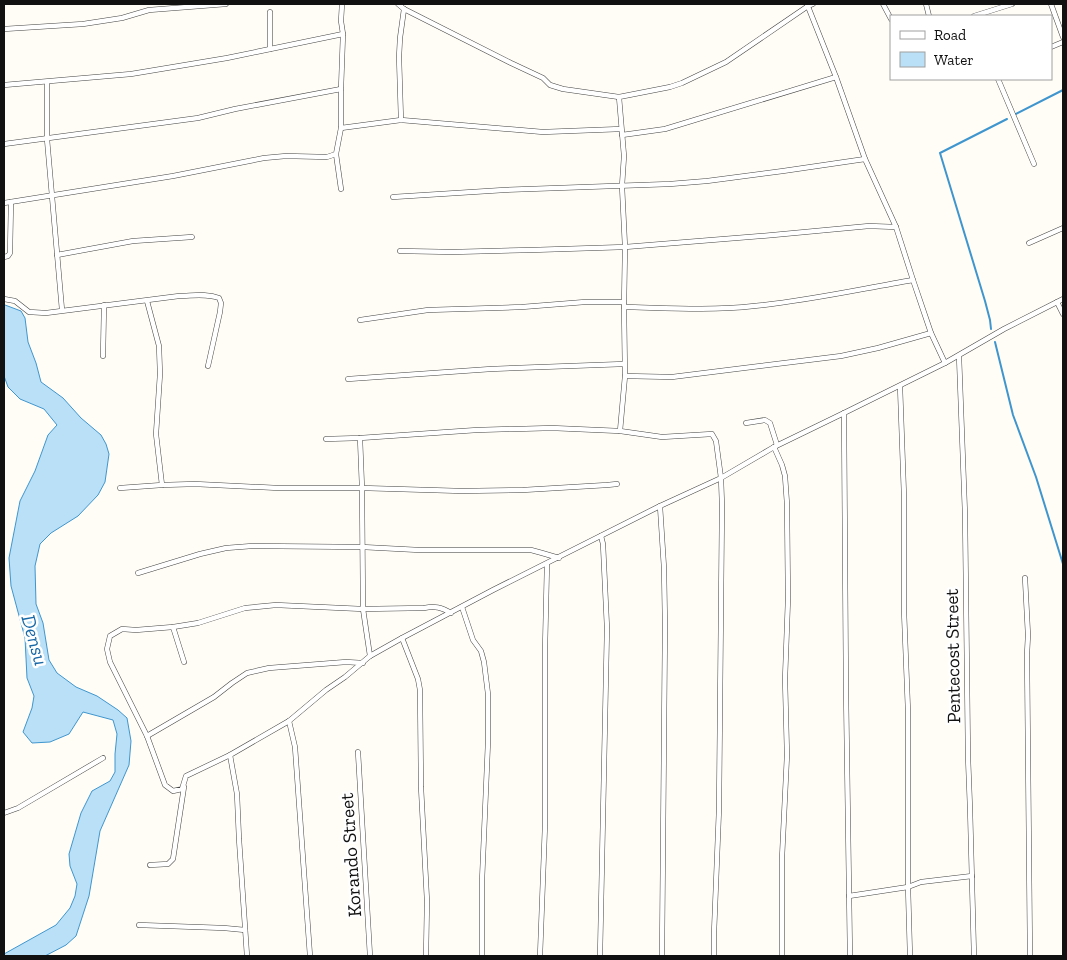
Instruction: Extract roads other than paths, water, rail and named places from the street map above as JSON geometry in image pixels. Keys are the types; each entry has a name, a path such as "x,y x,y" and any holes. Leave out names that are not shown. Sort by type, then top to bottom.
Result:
{"street":[{"path":"149,10 150,4"},
{"path":"4,29 83,24 122,18 149,10 226,4"},
{"path":"341,189 336,154 341,128 342,4"},
{"path":"398,4 404,9 543,78 550,85 563,89 619,97 670,88 726,62 807,5 813,4"},
{"path":"883,4 890,17"},
{"path":"978,15 1012,4"},
{"path":"1051,4 1063,37"},
{"path":"807,5 836,77 865,159 896,227 931,333 945,363"},
{"path":"400,120 399,57 404,9"},
{"path":"270,12 270,50"},
{"path":"4,85 131,74 270,50 342,34"},
{"path":"622,135 665,129 836,77"},
{"path":"998,80 1034,164"},
{"path":"47,82 47,139 62,310"},
{"path":"4,144 198,118 235,109 341,90"},
{"path":"619,97 624,156 622,186 625,247 625,376 620,431"},
{"path":"341,128 400,120 543,132 621,130"},
{"path":"4,203 173,176 264,158 286,156 327,157 336,154"},
{"path":"393,197 707,181 865,159"},
{"path":"4,257 10,253 11,202"},
{"path":"400,251 513,251 625,247 869,226 896,227"},
{"path":"1029,244 1063,228"},
{"path":"57,254 133,241 192,237"},
{"path":"360,320 428,310 522,307 585,302 706,309 756,306 808,299 912,280"},
{"path":"4,299 15,301 29,312 46,313 197,295 219,298 221,303 220,312 208,366"},
{"path":"451,613 444,608 437,607 363,609 276,605 245,608 198,623 173,627 122,629 110,636 107,649 110,662 147,736 166,786 173,791 182,789 186,776 289,721 326,690 345,678 370,656 402,638 451,613 493,590 660,506 721,478 776,446 959,356 1004,329 1063,299"},
{"path":"146,301 159,346 160,374 156,434 162,485"},
{"path":"1057,302 1063,314"},
{"path":"103,356 104,305"},
{"path":"625,376 672,377 841,356 931,333"},
{"name":"Pentecost Street","path":"959,356 965,514 968,757 974,956"},
{"path":"348,379 491,369 624,364"},
{"path":"900,386 904,496 910,956"},
{"path":"844,414 850,956"},
{"path":"746,423 765,420 770,423 785,476 787,504 788,599 785,679 787,755 782,858 782,956"},
{"path":"326,438 360,438 477,430 552,428 620,431 662,437 712,434 716,441 721,478 722,513 719,810 714,956"},
{"path":"360,438 363,609 370,656"},
{"path":"120,488 162,485 220,485 278,488 471,491 547,489 617,484"},
{"path":"660,506 665,625 662,956"},
{"path":"600,956 606,628 603,544 601,536"},
{"path":"138,573 200,554 226,548 252,546 419,550 531,550 559,558"},
{"path":"540,956 545,825 547,564"},
{"path":"1024,578 1028,635 1030,956"},
{"path":"462,607 474,640 481,651 488,694 488,742 482,881 482,956"},
{"path":"173,627 184,662"},
{"path":"402,638 418,679 420,690 421,787 427,900 426,956"},
{"path":"147,736 214,697 247,673 269,668 346,662 363,663"},
{"path":"289,721 295,747 310,956"},
{"name":"Korando Street","path":"358,752 370,956"},
{"path":"230,754 237,794 247,956"},
{"path":"4,813 18,808 103,758"},
{"path":"150,865 168,864 173,859 186,776"},
{"path":"849,896 908,887 921,882 972,876"},
{"path":"140,925 245,930"}],"water":[{"name":"Densu","path":"5,305 21,311 25,318 28,342 41,382 63,398 81,418 101,435 109,454 105,482 98,495 78,516 51,533 40,544 35,566 36,604 43,623 49,660 57,673 76,687 97,696 127,718 131,741 129,765 100,831 89,896 76,936 66,945 45,956 4,956 4,954 56,925 70,908 77,884 70,866 69,854 81,813 92,791 110,781 115,772 117,734 113,720 83,712 69,734 50,742 32,743 23,732 32,708 34,696 27,678 25,638 11,586 9,558 20,501 35,471 48,435 57,425 44,409 20,399 8,387 4,376"}],"waterway":[{"path":"1014,115 1063,90"},
{"path":"991,329 985,301 940,153 1007,119"},
{"path":"995,342 1013,415 1036,477 1063,564"}]}
